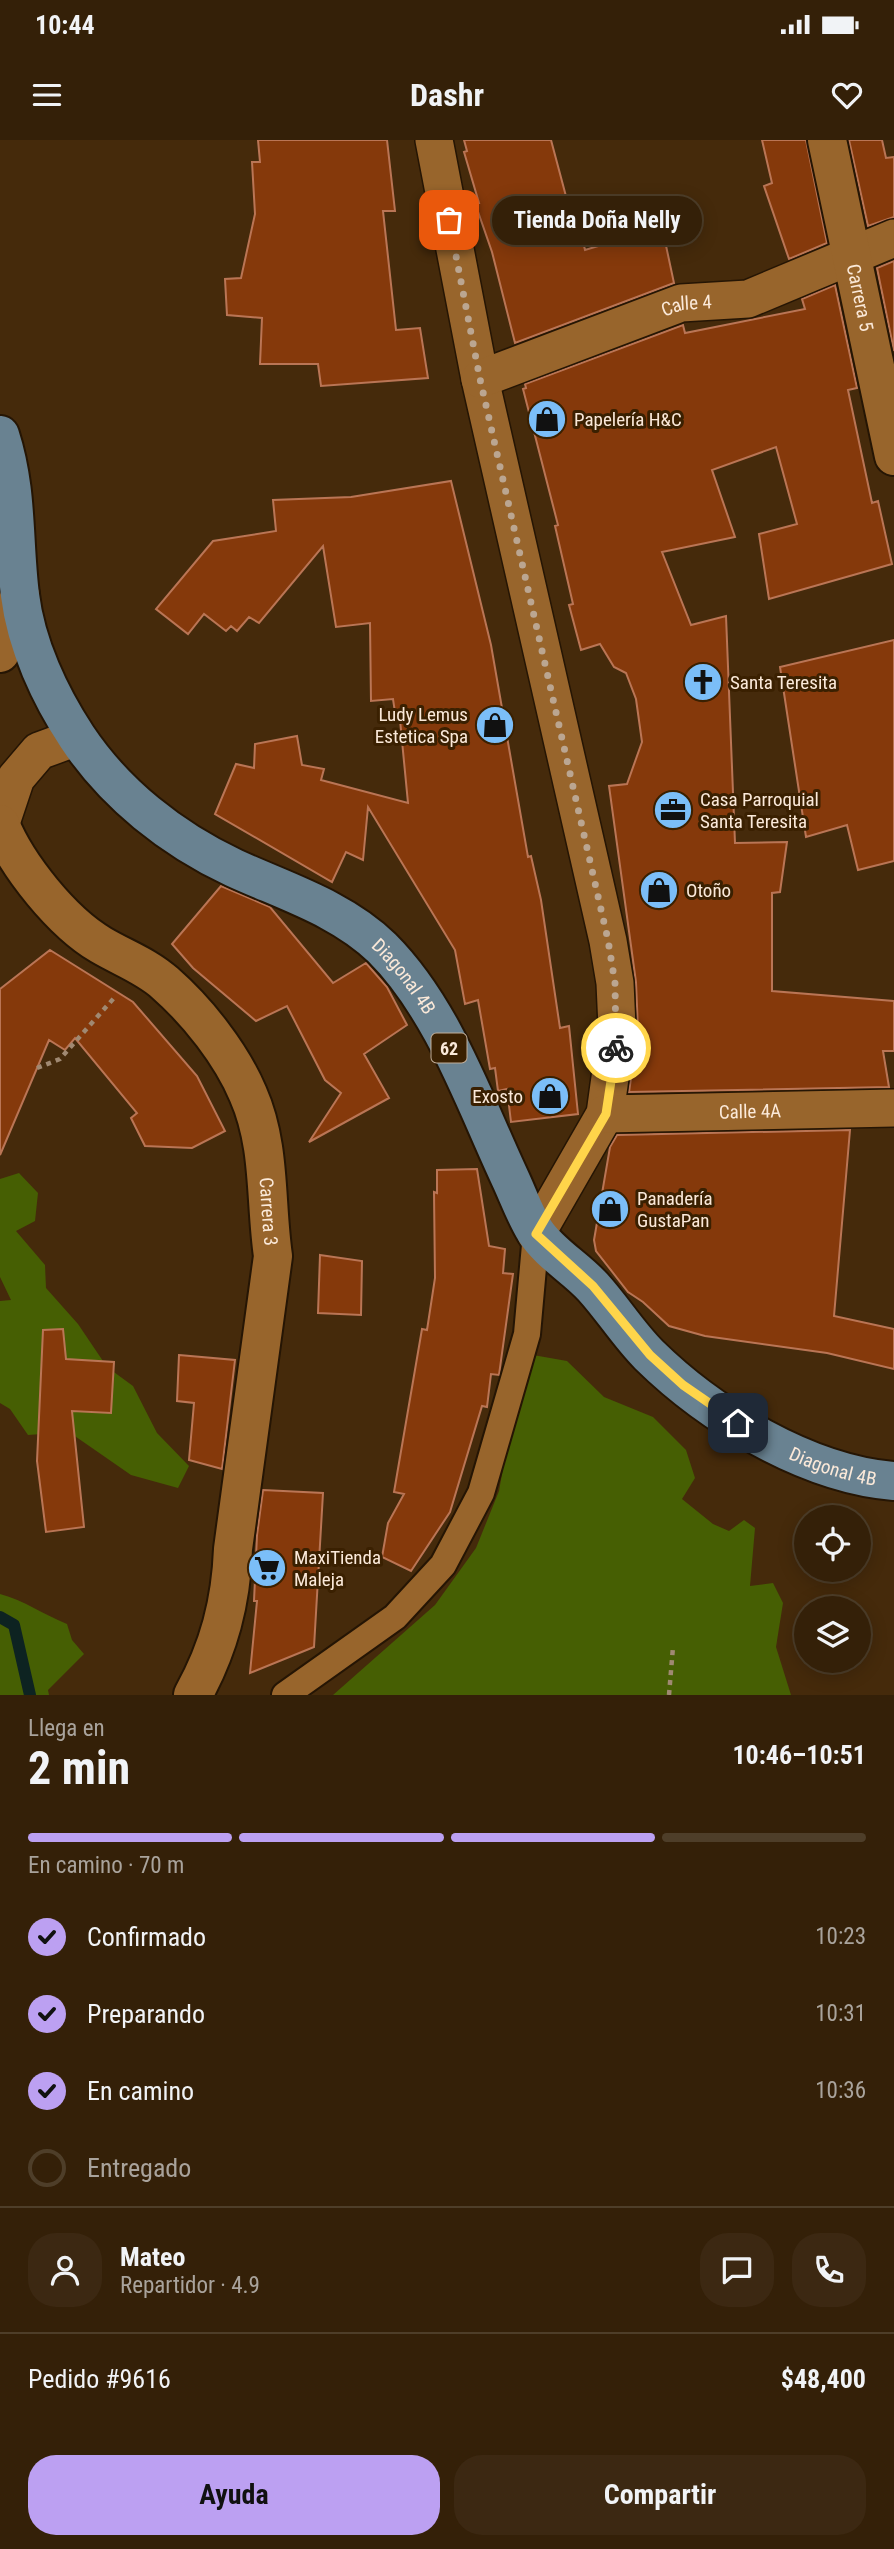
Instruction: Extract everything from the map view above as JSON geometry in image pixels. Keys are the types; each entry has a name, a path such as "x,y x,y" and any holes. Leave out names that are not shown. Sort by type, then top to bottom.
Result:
{"main road":[{"name":"62","path":"0,435 14,497 20,595"},
{"name":"Diagonal 4B","path":"20,595 38,663 77,737 112,780 163,826 211,856 274,883 348,923 378,944 406,973 449,1048 536,1234 593,1286 650,1355 719,1411 757,1435 838,1469 894,1481"}],"street":[{"path":"285,1695 395,1617 443,1566 481,1493 527,1334 536,1234 606,1114 617,1027 615,983 608,940 480,379 434,140"},
{"name":"Carrera 5","path":"827,140 894,456"},
{"name":"Calle 4","path":"480,379 681,303 748,299 894,238"},
{"path":"0,653 20,595"},
{"path":"0,825 16,778 39,751 77,737"},
{"name":"Carrera 3","path":"0,825 41,891 65,919 100,945 139,963 166,984 232,1062 258,1119 267,1161 267,1216 273,1256 233,1549 232,1586 212,1661 193,1695"},
{"name":"Calle 4A","path":"606,1114 894,1108"}],"path":[{"path":"37,1068 60,1059 118,994 139,963"},
{"path":"669,1695 674,1647"}],"green space":[{"path":"19,1173 38,1193 35,1221 16,1231 45,1265 46,1288 78,1324 107,1367 133,1386 157,1433 189,1466 178,1488 131,1475 69,1432 28,1435 10,1409 0,1403 0,1301 11,1300 0,1277 0,1179"},
{"path":"533,1355 567,1361 604,1397 653,1417 686,1450 695,1478 682,1499 713,1524 729,1531 744,1520 755,1528 750,1586 773,1583 783,1603 776,1647 791,1695 333,1695 435,1605 476,1548 499,1491 512,1417"},
{"path":"0,1594 67,1624 72,1640 84,1654 48,1690 49,1695 0,1695"}],"building":[{"path":"258,140 387,140 395,211 383,211 396,330 420,328 428,378 321,386 318,364 260,364 262,318 227,315 225,279 241,278 255,214 252,162 260,162"},
{"path":"464,140 551,140 575,230 580,229 585,250 662,227 674,283 515,343 492,252 475,203 479,203 464,152 467,151"},
{"path":"762,140 806,140 827,243 789,259 764,186 772,183"},
{"path":"849,140 882,140 886,158 894,157 894,217 868,226"},
{"path":"894,261 894,351 877,268"},
{"path":"835,285 857,388 848,390 872,503 878,501 892,564 769,599 759,534 797,524 776,447 712,470 735,537 662,552 691,625 726,616 735,843 787,842 780,892 772,893 772,991 894,1001 894,1051 883,1051 889,1087 629,1092 638,1030 636,982 609,786 627,784 642,742 636,699 626,673 614,667 600,644 581,650 569,605 573,604 555,526 558,525 523,389 526,388 525,384 683,325 685,333 805,309 802,299"},
{"path":"451,481 491,645 528,857 531,856 541,900 560,1028 569,1026 578,1114 511,1122 507,1089 498,1091 495,1068 490,1069 478,1000 465,1004 455,950 368,807 363,860 346,852 332,882 215,814 236,764 254,768 255,744 297,736 302,765 324,769 321,780 408,803 400,720 396,719 393,699 371,701 370,623 336,627 323,546 259,623 249,617 237,631 231,626 226,631 204,614 188,634 156,609 213,541 276,531 273,500 351,497"},
{"path":"894,640 894,861 858,870 847,825 806,837 780,667"},
{"path":"221,886 270,907 333,983 366,963 387,987 407,1025 364,1054 389,1098 309,1142 341,1093 325,1080 287,1006 256,1021 193,968 172,944"},
{"path":"50,950 133,1002 197,1076 225,1131 192,1148 145,1146 131,1118 137,1113 75,1038 65,1050 49,1040 0,1155 0,989"},
{"path":"850,1130 834,1316 894,1329 894,1369 827,1353 705,1336 669,1326 628,1292 596,1251 594,1240 610,1147 617,1135"},
{"path":"477,1169 489,1246 505,1249 503,1273 513,1274 499,1375 491,1374 487,1407 482,1406 450,1512 411,1571 382,1557 388,1523 404,1494 394,1492 422,1329 427,1330 435,1278 434,1192 437,1193 437,1170"},
{"path":"320,1255 362,1261 361,1315 318,1313"},
{"path":"63,1329 66,1359 114,1362 111,1413 72,1411 84,1527 46,1532 37,1461 43,1330"},
{"path":"179,1355 235,1360 222,1469 189,1460 194,1403 177,1401"},
{"path":"263,1490 323,1493 314,1647 250,1673 257,1601 254,1601 257,1535"}],"waterway":[{"path":"0,1617 14,1625 30,1695"}],"way so far":[{"path":"449,220 480,379 608,940 615,983 616,1048"}],"place":[{"name":"Tienda Doña Nelly","path":"449,220"},
{"name":"Papelería H&C","path":"547,419"},
{"name":"Santa Teresita","path":"703,682"},
{"name":"Ludy Lemus Estetica Spa","path":"495,725"},
{"name":"Casa Parroquial Santa Teresita","path":"673,810"},
{"name":"Otoño","path":"659,890"},
{"name":"Exosto","path":"550,1096"},
{"name":"Panadería GustaPan","path":"610,1209"},
{"name":"MaxiTienda Maleja","path":"267,1568"}],"route":[{"path":"616,1048 606,1114 536,1234 593,1286 620,1322 650,1355 683,1385 738,1423"}]}
